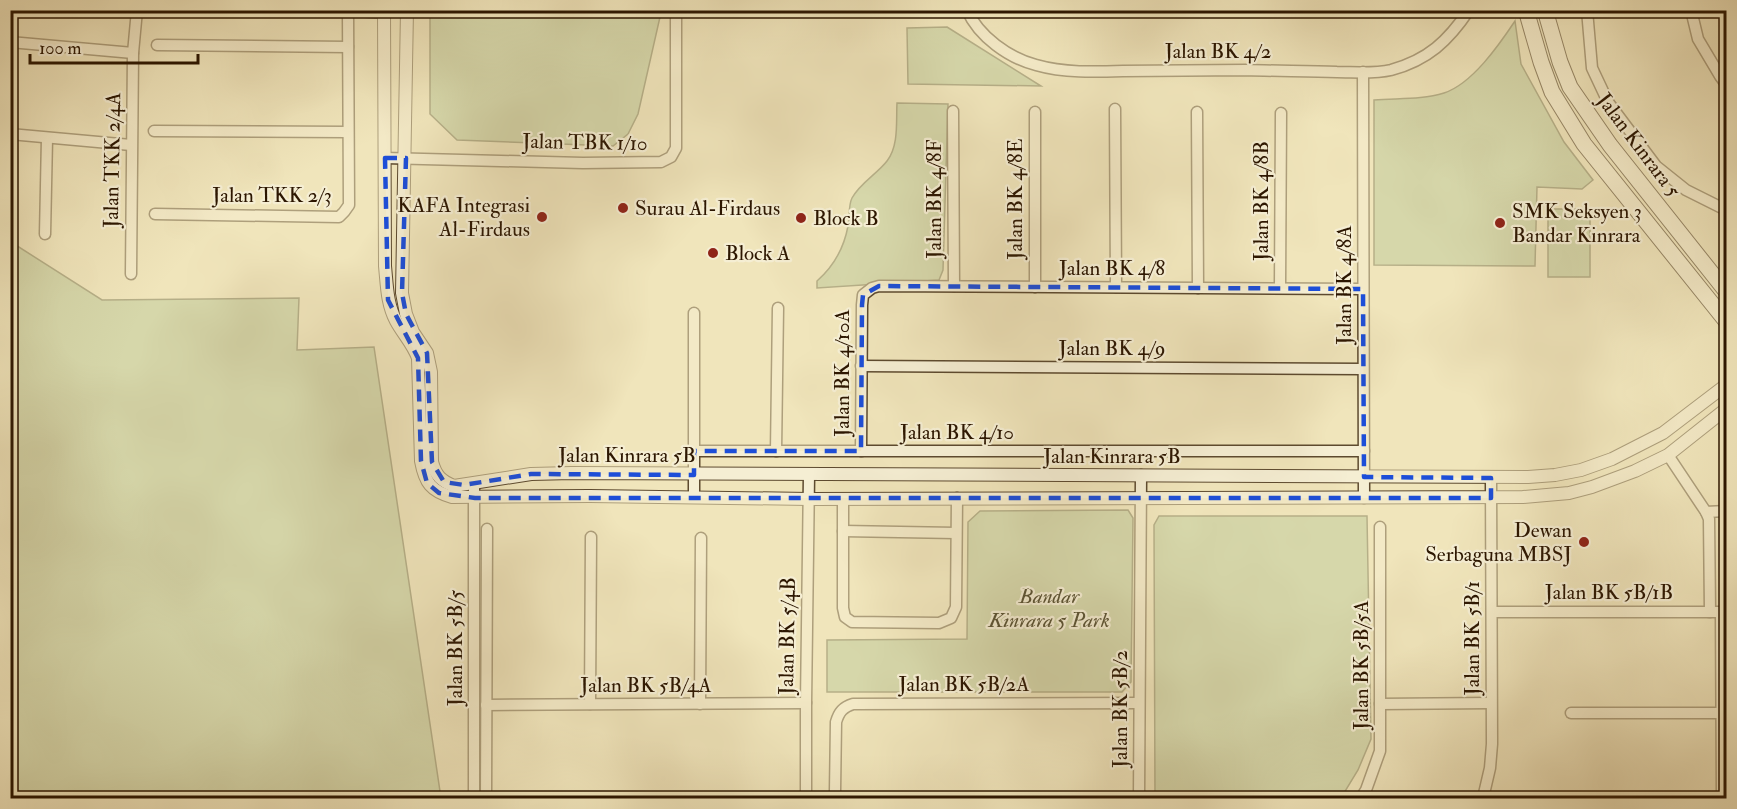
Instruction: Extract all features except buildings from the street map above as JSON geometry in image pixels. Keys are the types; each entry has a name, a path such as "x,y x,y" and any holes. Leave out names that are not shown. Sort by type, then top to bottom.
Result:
{"main road":[{"name":"Jalan Kinrara 5","path":"1526,10 1552,92 1584,144 1726,321"},
{"name":"Jalan Kinrara 5","path":"1545,10 1570,87 1610,145 1726,291"}],"street":[{"name":"Jalan TKK 2/4A","path":"131,274 133,53 137,10"},
{"path":"406,158 407,10"},
{"name":"Jalan TBK 1/10","path":"385,158 662,162 671,157 675,148 676,10"},
{"name":"Jalan BK 4/2","path":"967,10 971,20 1001,50 1019,60 1038,66 1086,72 1244,70 1363,72 1389,70 1430,54 1445,41 1469,10"},
{"path":"1587,10 1592,68 1608,102 1656,166 1686,190 1726,210"},
{"path":"1691,10 1698,39 1726,84"},
{"path":"351,11 384,12"},
{"name":"Jalan TKK 2/3","path":"155,214 339,217 345,212 349,205 348,47 351,11"},
{"name":"Jalan Kinrara 5B","path":"384,12 385,266 388,300 397,324 413,346 418,358 423,473 427,483 439,493 452,497 694,496 809,499 1523,497 1569,493 1635,471 1668,455 1726,409"},
{"path":"10,42 133,53"},
{"path":"157,45 348,47"},
{"name":"Jalan BK 4/8A","path":"1363,72 1364,498"},
{"path":"1115,109 1116,287"},
{"name":"Jalan BK 4/8F","path":"953,111 954,286"},
{"name":"Jalan BK 4/8E","path":"1035,112 1035,286"},
{"path":"1197,112 1198,288"},
{"name":"Jalan BK 4/8B","path":"1280,288 1281,113"},
{"path":"154,131 348,132"},
{"path":"10,134 131,145"},
{"path":"45,234 47,138"},
{"name":"Jalan Kinrara 5B","path":"406,158 402,293 406,314 413,332 427,353 431,372 432,462 435,473 444,482 454,486 531,474 1491,478 1555,475 1581,470 1612,459 1663,433 1726,385"},
{"name":"Jalan BK 4/8","path":"863,295 879,286 1363,289"},
{"name":"Jalan BK 4/10A","path":"861,451 863,295"},
{"path":"776,450 778,308"},
{"path":"694,313 694,496"},
{"name":"Jalan BK 4/9","path":"861,366 1363,369"},
{"name":"Jalan BK 4/10","path":"694,450 1364,451"},
{"path":"1668,455 1709,519 1719,612 1724,713 1722,798"},
{"name":"Jalan BK 5/4B","path":"806,798 809,475"},
{"name":"Jalan BK 5B/2","path":"1139,798 1141,475"},
{"name":"Jalan BK 5B/1","path":"1484,798 1490,768 1491,478"},
{"name":"Jalan BK 5B/5","path":"474,483 474,798"},
{"path":"843,499 843,608 845,617 852,622 939,623 951,618 956,608 957,498"},
{"path":"1706,512 1726,511"},
{"name":"Jalan BK 5B/5A","path":"1360,798 1366,790 1380,751 1380,527"},
{"name":"Jalan BK 5B/5","path":"486,798 487,529"},
{"path":"843,531 956,533"},
{"path":"590,704 591,537"},
{"path":"700,704 701,538"},
{"name":"Jalan BK 5B/1B","path":"1492,612 1719,612"},
{"name":"Jalan BK 5B/4A","path":"486,705 806,703"},
{"name":"Jalan BK 5B/2A","path":"838,798 835,792 836,722 838,713 853,704 1139,703"},
{"path":"1380,704 1491,703"},
{"path":"1571,713 1724,713"}],"highlighted area":[{"path":"385,158 406,158 402,293 406,314 427,353 432,462 444,482 464,485 531,474 694,475 694,451 861,451 863,295 879,286 1363,289 1364,477 1491,478 1491,498 475,498 439,493 427,483 421,461 418,358 388,300"}],"green space":[{"path":"430,17 660,17 638,114 628,134 613,146 457,140 430,114"},
{"path":"1515,21 1521,64 1564,142 1593,180 1582,189 1537,187 1535,266 1374,265 1374,100 1427,97 1454,88 1475,73"},
{"path":"947,27 1041,86 908,84 907,28"},
{"path":"897,103 948,104 943,270 939,280 817,288 817,281 833,263 844,242 852,198 891,155 896,133"},
{"path":"1548,209 1590,209 1590,277 1548,277"},
{"path":"11,242 102,300 299,298 297,350 374,347 441,798 11,798"},
{"name":"Bandar Kinrara 5 Park","path":"1128,510 1133,518 1131,682 1122,692 827,692 827,640 967,639 968,522 980,511"},
{"path":"1159,516 1367,516 1371,739 1358,770 1341,798 1155,798 1154,525"}],"place":[{"name":"Surau Al-Firdaus","path":"623,208"},
{"name":"KAFA Integrasi Al-Firdaus","path":"542,217"},
{"name":"Block B","path":"801,218"},
{"name":"SMK Seksyen 3 Bandar Kinrara","path":"1500,223"},
{"name":"Block A","path":"713,253"},
{"name":"Dewan Serbaguna MBSJ","path":"1584,542"}]}
